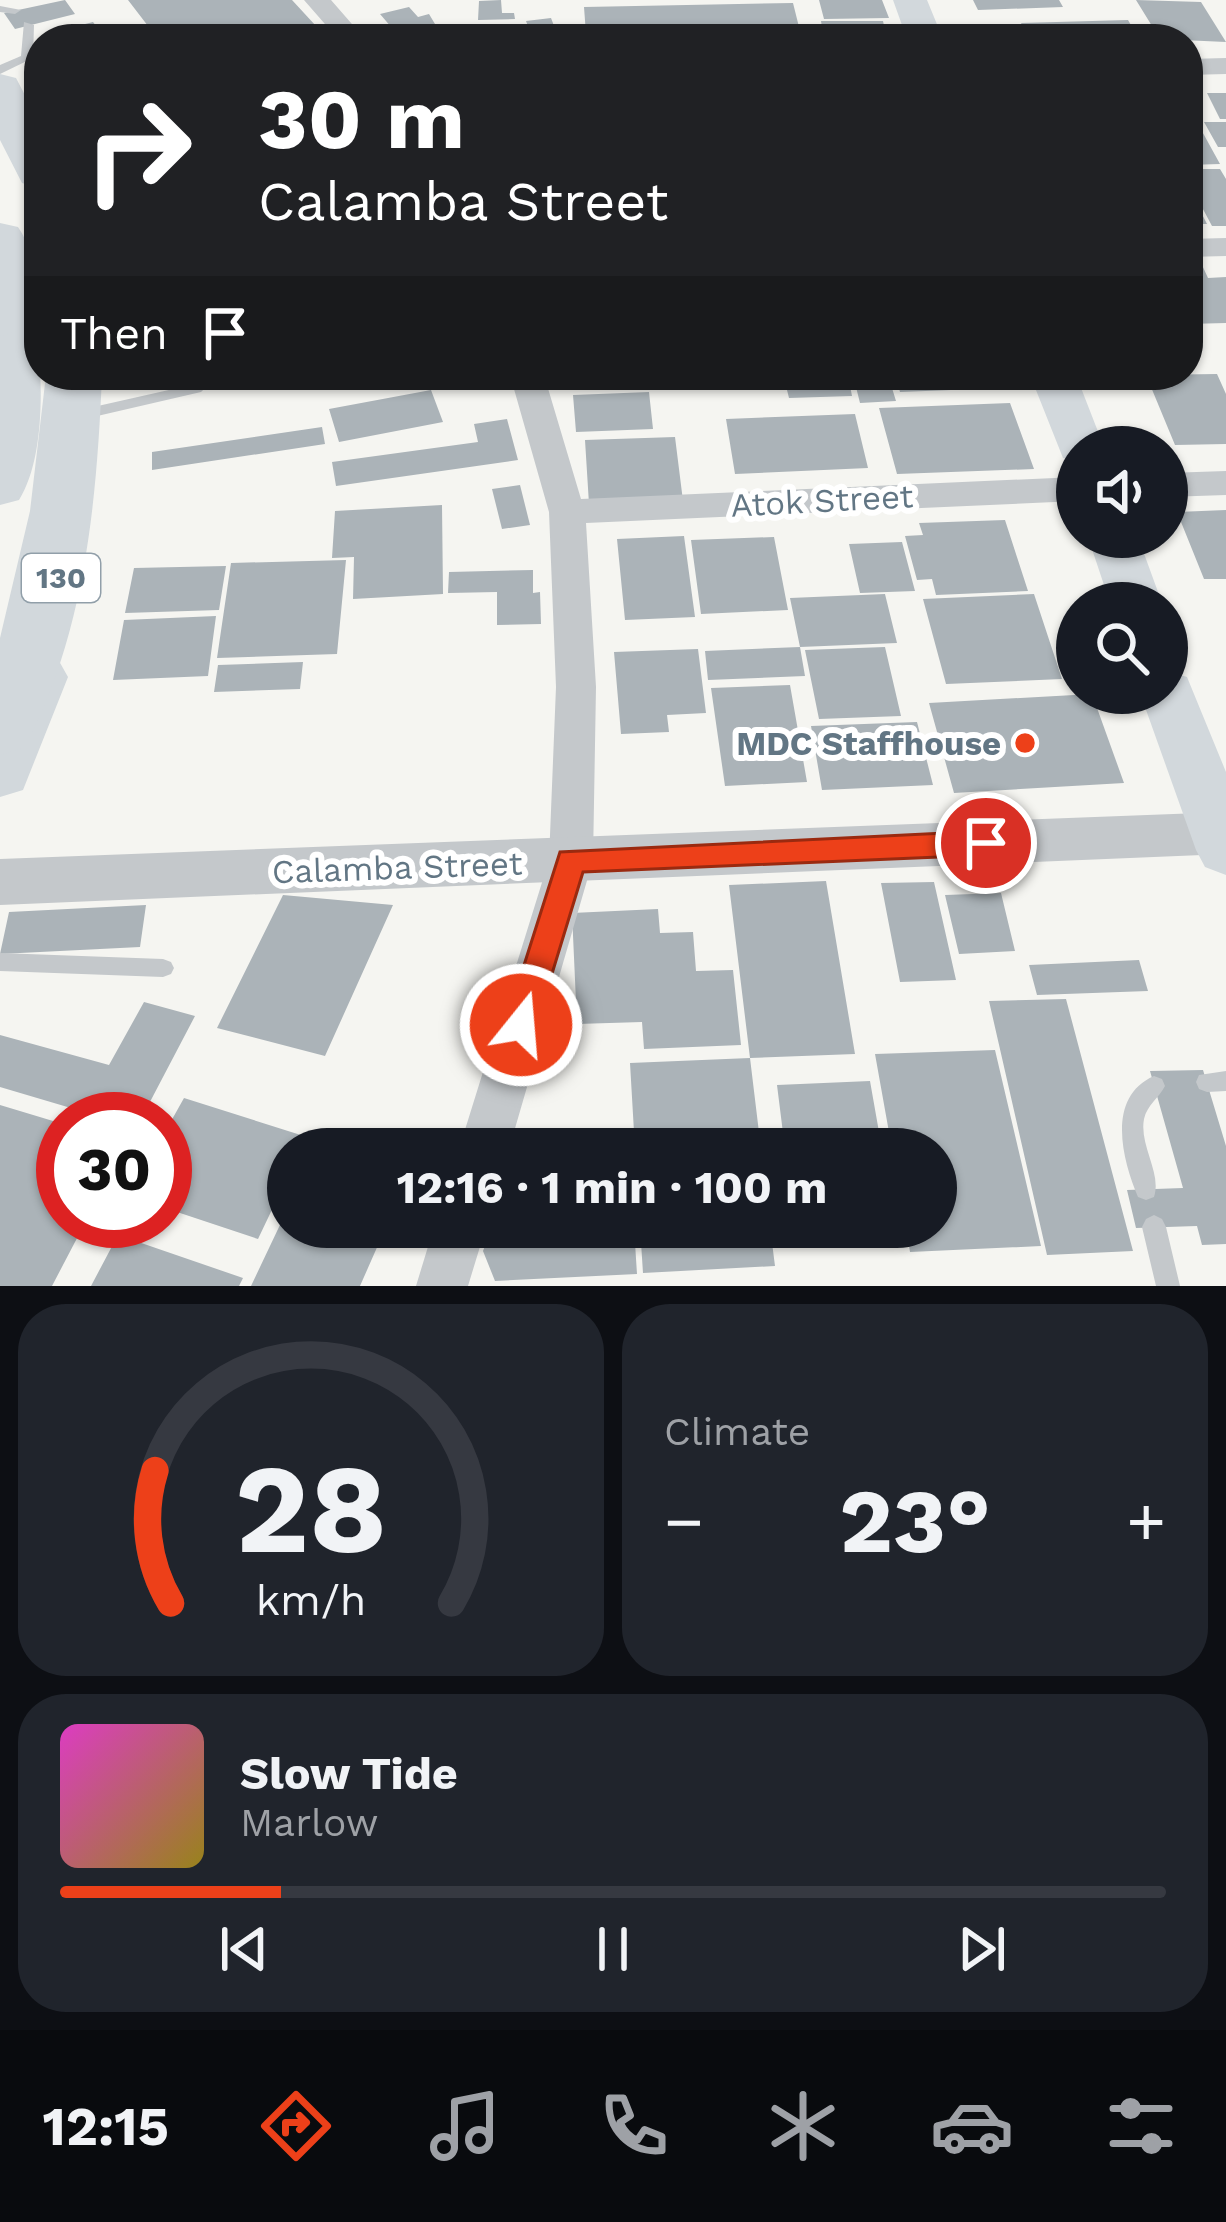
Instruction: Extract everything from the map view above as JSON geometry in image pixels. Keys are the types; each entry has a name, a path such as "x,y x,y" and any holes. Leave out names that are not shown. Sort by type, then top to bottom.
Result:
{"highway":[{"path":"0,88 24,140"},
{"path":"0,238 8,269 0,320"},
{"path":"0,729 24,674 60,535 78,390"},
{"path":"0,676 76,492"}],"main road":[{"path":"0,107 24,158"},
{"path":"0,252 12,292 0,487"},
{"name":"130","path":"0,772 49,642 76,492 78,390"},
{"path":"1059,390 1072,426"},
{"path":"1176,714 1224,839"}],"street":[{"path":"317,0 339,24"},
{"path":"490,1128 571,860 576,687 567,512 531,390"},
{"path":"1188,484 1226,483"},
{"name":"Atok Street","path":"567,512 1056,490"},
{"name":"Calamba Street","path":"0,882 1224,839"},
{"path":"442,1286 454,1248"}],"lane":[{"path":"0,9 15,10"},
{"path":"0,962 163,968"},
{"path":"1146,1189 1129,1122 1137,1100 1154,1086"},
{"path":"1154,1228 1168,1286"}],"building":[{"path":"65,0 75,14 15,29 4,13"},
{"path":"128,0 292,0 314,24 146,24"},
{"path":"501,0 502,13 514,13 515,19 478,20 479,1"},
{"path":"819,0 882,0 889,18 824,19"},
{"path":"973,0 1059,0 1063,7 978,10"},
{"path":"1136,0 1201,2 1226,42 1203,41 1203,24 1151,24"},
{"path":"793,3 798,24 585,24 584,7"},
{"path":"409,7 418,17 429,14 435,24 389,24 380,14"},
{"path":"551,18 553,24 527,24"},
{"path":"1128,20 1130,24 1022,24"},
{"path":"821,21 884,24 822,24"},
{"path":"1207,93 1226,93 1226,119 1220,119"},
{"path":"1204,122 1226,122 1226,147 1218,147"},
{"path":"1203,133 1220,164 1203,165"},
{"path":"1203,169 1220,169 1226,179 1226,226 1212,226 1203,209"},
{"path":"1203,267 1208,278 1226,277 1226,323 1203,324"},
{"path":"1203,374 1217,374 1226,394 1226,444 1188,445 1188,426 1167,426 1152,390 1203,390"},
{"path":"431,390 443,422 339,442 329,409"},
{"path":"787,390 851,390 852,396 789,398"},
{"path":"857,390 893,390 896,401 860,403"},
{"path":"649,392 653,429 576,432 573,395"},
{"path":"1010,403 1034,469 897,474 879,408"},
{"path":"855,414 868,468 735,474 726,419"},
{"path":"507,419 518,460 336,486 332,462 478,442 474,424"},
{"path":"322,427 325,444 152,470 152,452"},
{"path":"675,437 683,501 589,504 585,440"},
{"path":"520,485 530,525 502,529 492,489"},
{"path":"442,505 443,594 353,599 354,557 332,558 335,511"},
{"path":"1226,510 1226,579 1204,579 1188,539 1188,512"},
{"path":"1005,520 1028,591 936,595 932,579 917,580 905,536 923,535 919,523"},
{"path":"684,536 695,617 625,620 617,539"},
{"path":"774,537 788,610 701,614 691,540"},
{"path":"902,542 915,591 860,593 849,544"},
{"path":"346,560 337,654 217,658 231,563"},
{"path":"226,566 219,610 125,613 134,568"},
{"path":"533,570 533,593 540,592 541,624 497,625 497,592 448,593 449,572"},
{"path":"885,594 897,643 800,647 790,598"},
{"path":"1034,594 1056,661 1056,679 946,684 923,599"},
{"path":"216,616 208,676 113,680 124,620"},
{"path":"800,647 805,676 708,680 705,651"},
{"path":"885,647 901,716 819,719 805,650"},
{"path":"698,649 706,713 667,715 669,732 621,734 614,652"},
{"path":"303,662 300,689 214,692 218,665"},
{"path":"790,685 807,782 725,786 711,688"},
{"name":"MDC Staffhouse","path":"1056,696 1056,714 1099,714 1124,783 954,793 929,703"},
{"path":"917,722 933,785 822,790 811,726"},
{"path":"826,881 855,1054 750,1058 729,885"},
{"path":"934,882 956,980 900,982 881,883"},
{"path":"1001,893 1015,951 959,954 945,895"},
{"path":"283,895 393,905 325,1056 217,1028"},
{"path":"146,905 140,947 0,954 9,912"},
{"path":"658,909 660,933 693,932 696,971 733,970 741,1045 644,1049 642,1022 577,1024 572,913"},
{"path":"1139,960 1148,991 1037,995 1029,965"},
{"path":"1066,999 1133,1251 1047,1255 989,1001"},
{"path":"144,1002 195,1016 155,1092 36,1092 36,1098 0,1087 0,1035 109,1065"},
{"path":"995,1050 1041,1246 910,1252 909,1248 957,1248 957,1128 888,1128 875,1054"},
{"path":"750,1058 758,1128 634,1128 630,1063"},
{"path":"1203,1070 1226,1146 1226,1244 1202,1245 1197,1226 1136,1228 1127,1190 1183,1188 1150,1071"},
{"path":"870,1081 878,1128 782,1128 777,1085"},
{"path":"192,1101 279,1128 267,1128 267,1220 258,1239 192,1217"},
{"path":"0,1105 36,1116 36,1248 72,1248 52,1286 0,1286"},
{"path":"111,1248 156,1248 243,1278 239,1286 91,1286"},
{"path":"269,1248 377,1248 360,1286 251,1286"},
{"path":"635,1248 637,1274 495,1281 483,1251"},
{"path":"641,1248 773,1248 775,1266 643,1273"}],"place":[{"name":"MDC Staffhouse","path":"1025,743"}],"route":[{"path":"521,1025 571,860 986,843"}]}
